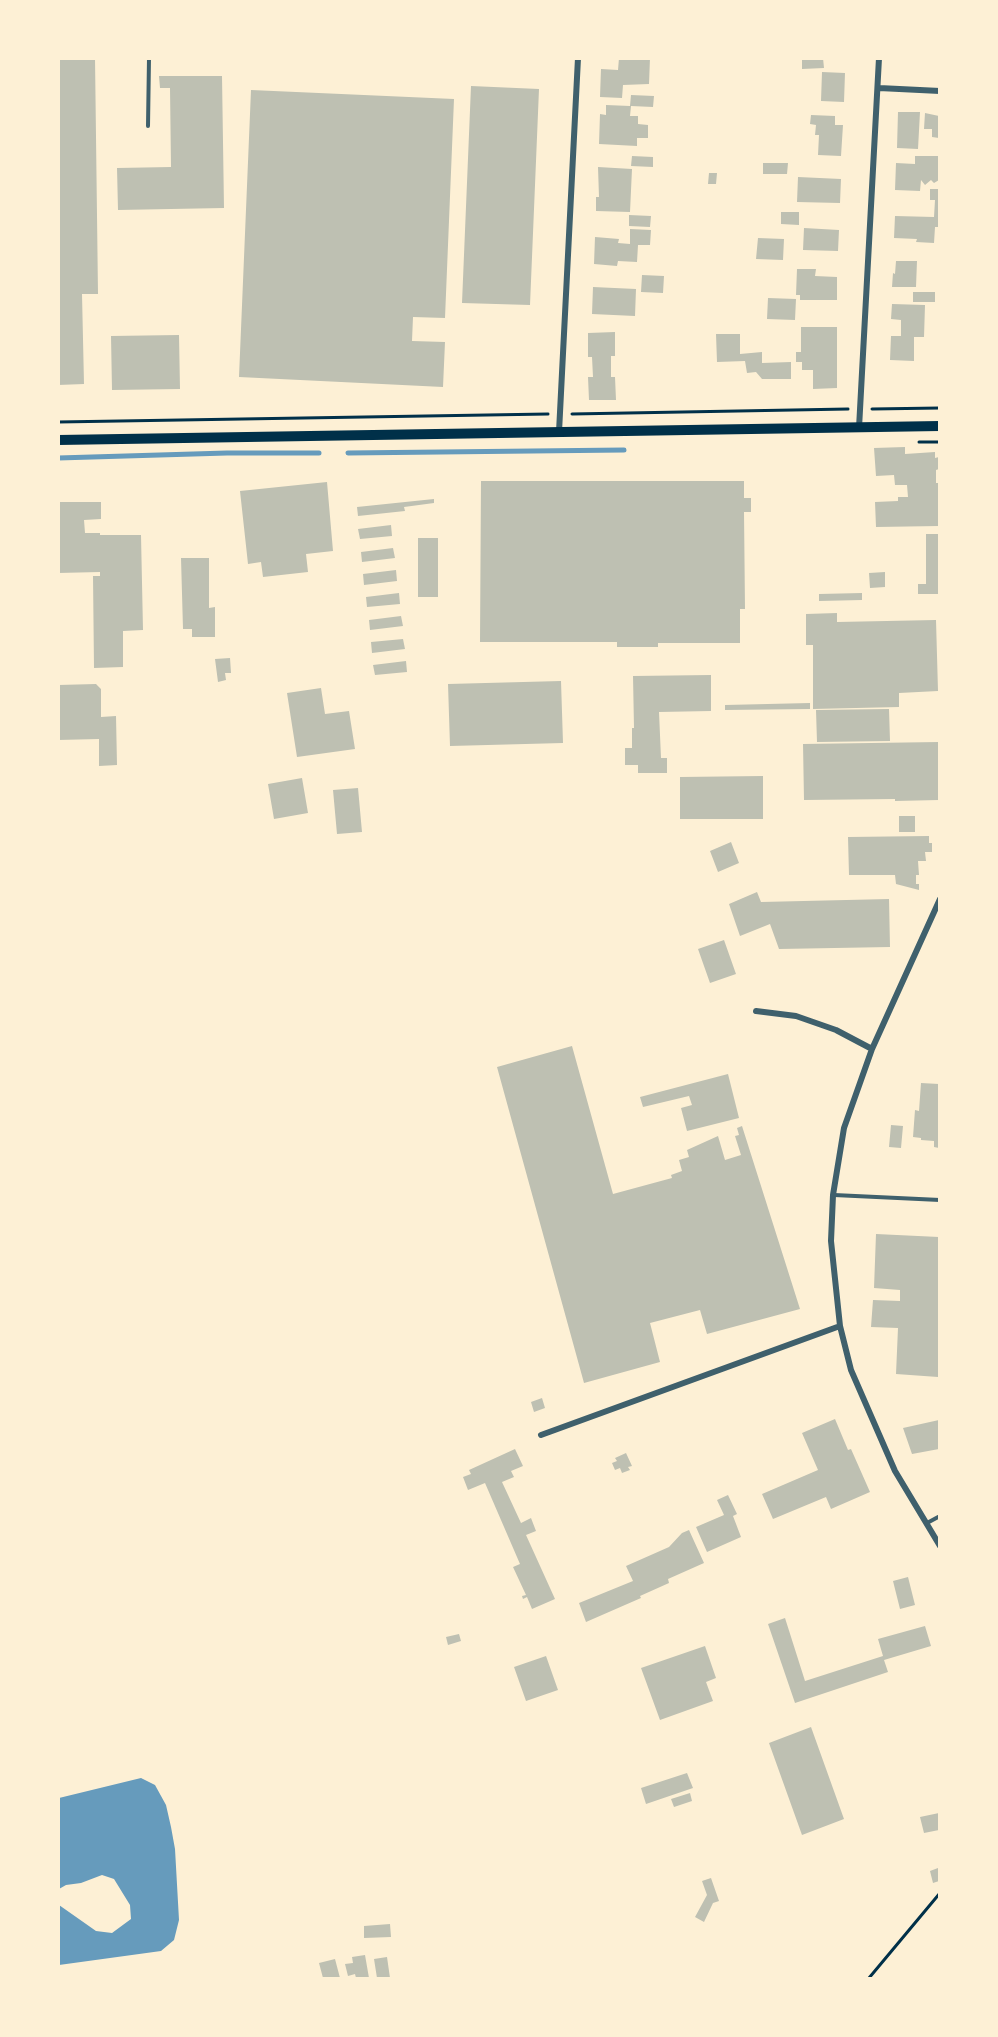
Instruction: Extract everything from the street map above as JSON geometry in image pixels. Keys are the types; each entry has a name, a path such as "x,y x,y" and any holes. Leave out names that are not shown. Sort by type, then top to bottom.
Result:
{"main road":[{"path":"58,440 939,426"}],"street":[{"path":"559,432 578,58"},
{"path":"859,428 879,58"},
{"path":"879,88 939,91"},
{"path":"939,899 937,911 873,1049 844,1128 833,1195 831,1241 840,1326 851,1370 895,1471 939,1546"},
{"path":"756,1011 796,1016 837,1030 873,1049"},
{"path":"541,1435 840,1326"}],"lane":[{"path":"148,126 150,58"},
{"path":"833,1195 939,1200"},
{"path":"927,1523 939,1516"}],"path":[{"path":"58,422 939,408"},
{"path":"869,1978 939,1893"}],"water":[{"path":"141,1778 155,1785 166,1805 171,1827 175,1849 179,1920 174,1940 161,1951 59,1965 59,1905 96,1931 112,1933 131,1919 130,1905 114,1879 102,1875 59,1889 59,1798"}],"building":[{"path":"58,58 95,58 98,294 82,294 84,384 58,385"},
{"path":"619,58 650,58 649,84 623,85 622,98 600,97 601,69 618,70"},
{"path":"802,58 823,58 824,68 802,69"},
{"path":"822,72 845,73 844,102 821,101"},
{"path":"159,76 222,76 224,208 118,210 117,168 171,167 170,88 160,88"},
{"path":"471,86 539,89 530,305 462,303"},
{"path":"251,90 454,99 445,318 413,317 412,341 445,342 443,387 239,377"},
{"path":"631,95 654,96 653,107 631,106 630,116 638,116 638,124 648,125 648,138 637,138 637,146 599,144 600,114 606,115 606,105 630,106"},
{"path":"898,112 920,112 918,149 897,148"},
{"path":"925,113 939,116 939,138 932,137 932,129 924,129"},
{"path":"811,115 835,116 835,125 843,125 841,156 818,155 819,135 815,135 816,125 810,124"},
{"path":"632,156 653,157 653,167 631,166"},
{"path":"915,156 939,156 939,180 934,183 931,180 925,185 921,180 920,191 895,190 896,163 915,164"},
{"path":"763,163 788,163 787,174 763,174"},
{"path":"598,167 632,169 630,212 596,211 596,197 599,197"},
{"path":"709,173 717,173 716,184 708,184"},
{"path":"798,177 841,179 840,203 797,202"},
{"path":"930,189 939,189 939,227 935,227 934,243 916,242 917,239 894,238 895,216 934,217 935,200 930,200"},
{"path":"781,212 799,212 799,225 781,224"},
{"path":"629,215 651,216 650,227 629,226"},
{"path":"804,228 839,230 838,251 803,250"},
{"path":"630,229 651,230 650,245 638,245 637,262 618,261 617,266 594,264 595,237 619,239 618,243 630,244"},
{"path":"758,238 784,239 783,260 756,259"},
{"path":"896,261 917,261 916,287 892,287"},
{"path":"797,269 816,269 815,276 837,277 837,300 800,300 800,295 796,295"},
{"path":"642,275 664,276 663,293 641,292"},
{"path":"593,287 636,289 635,316 592,314"},
{"path":"913,292 935,292 935,302 913,302"},
{"path":"768,298 796,299 795,320 767,319"},
{"path":"892,304 925,305 924,337 914,337 914,361 890,360 891,336 901,336 901,320 891,319"},
{"path":"801,327 837,327 837,388 813,389 813,370 802,370 802,362 796,362 796,352 801,352"},
{"path":"615,332 615,356 611,356 611,377 615,377 616,400 589,400 588,377 593,377 592,357 588,357 588,333"},
{"path":"716,334 740,334 740,354 762,352 762,363 791,362 791,379 762,379 756,372 747,373 745,361 717,362"},
{"path":"179,335 180,389 112,390 111,336"},
{"path":"905,447 905,454 935,452 935,458 939,457 936,483 939,483 939,526 876,527 875,502 898,501 898,497 908,497 907,485 895,485 894,475 876,476 874,448"},
{"path":"481,481 744,481 744,498 751,498 751,512 744,512 745,609 740,609 740,643 658,643 658,647 617,647 617,642 480,642"},
{"path":"327,482 333,551 306,554 308,572 263,577 261,562 248,564 240,491"},
{"path":"434,499 434,503 404,507 405,511 358,516 357,507"},
{"path":"58,502 101,502 101,519 84,520 85,533 141,535 143,630 123,631 123,667 94,668 93,576 100,576 100,572 58,573"},
{"path":"391,525 392,536 360,539 358,529"},
{"path":"926,534 939,534 939,594 918,594 918,584 926,584"},
{"path":"418,538 438,538 438,597 418,597"},
{"path":"393,548 395,558 362,562 361,552"},
{"path":"181,558 209,558 209,608 215,607 215,637 192,637 192,629 183,629"},
{"path":"396,570 397,581 364,585 363,574"},
{"path":"885,572 885,587 870,588 869,573"},
{"path":"399,593 400,604 367,607 366,597"},
{"path":"862,593 862,600 819,601 819,594"},
{"path":"837,613 837,622 936,620 938,691 899,693 899,707 813,709 813,645 806,645 806,614"},
{"path":"401,616 403,626 370,630 369,620"},
{"path":"403,639 405,649 372,653 371,642"},
{"path":"230,658 231,673 225,673 226,680 218,682 215,659"},
{"path":"406,661 407,672 375,675 373,665"},
{"path":"711,675 711,711 659,712 661,758 667,758 667,773 638,773 638,765 625,765 625,748 632,748 632,728 634,728 633,676"},
{"path":"561,681 563,743 450,746 448,684"},
{"path":"96,684 101,689 101,717 116,716 117,765 99,766 99,739 58,740 58,685"},
{"path":"321,688 325,714 349,711 355,749 297,757 287,693"},
{"path":"810,703 810,709 725,710 725,705"},
{"path":"889,709 890,741 817,742 816,710"},
{"path":"939,742 939,800 804,800 803,744"},
{"path":"763,776 763,819 680,819 680,777"},
{"path":"302,778 308,813 274,819 268,784"},
{"path":"358,788 362,832 337,834 333,790"},
{"path":"899,816 915,816 915,832 899,832"},
{"path":"929,836 932,852 925,852 926,861 918,861 919,875 916,875 916,884 919,884 919,890 896,884 895,875 849,875 848,837"},
{"path":"731,842 739,863 718,872 710,851"},
{"path":"757,892 761,902 889,899 890,947 779,949 770,924 740,936 729,904"},
{"path":"724,940 736,974 710,983 698,949"},
{"path":"572,1046 613,1194 672,1178 671,1175 682,1171 679,1160 689,1157 687,1150 718,1136 725,1160 741,1155 735,1136 739,1135 737,1128 742,1126 800,1309 707,1334 700,1310 650,1323 660,1362 584,1383 497,1067"},
{"path":"728,1074 739,1118 687,1131 681,1108 692,1105 689,1096 643,1107 640,1097"},
{"path":"921,1083 939,1084 939,1148 934,1147 934,1141 913,1137 915,1110 919,1111"},
{"path":"891,1125 903,1126 901,1148 889,1147"},
{"path":"876,1234 939,1237 938,1377 896,1374 898,1328 871,1327 873,1300 900,1301 900,1290 874,1288"},
{"path":"542,1398 545,1408 534,1412 531,1402"},
{"path":"835,1419 870,1492 831,1509 826,1497 773,1519 762,1494 818,1470 802,1433"},
{"path":"939,1420 939,1449 912,1454 903,1428"},
{"path":"515,1449 523,1466 511,1471 514,1477 502,1482 521,1523 531,1518 536,1531 526,1535 555,1599 532,1609 527,1597 523,1599 522,1596 526,1595 513,1567 520,1564 485,1483 468,1490 463,1477 471,1474 469,1470"},
{"path":"626,1453 632,1466 628,1467 630,1470 622,1473 620,1468 615,1470 612,1463 617,1461 615,1458"},
{"path":"728,1495 737,1514 733,1516 741,1537 707,1552 696,1527 724,1515 717,1500"},
{"path":"689,1530 704,1563 668,1579 669,1583 640,1596 641,1598 586,1622 579,1603 633,1581 626,1566 669,1547 682,1533"},
{"path":"908,1577 915,1605 900,1609 893,1581"},
{"path":"785,1618 805,1681 883,1656 878,1639 925,1626 931,1646 884,1660 888,1672 795,1703 768,1624"},
{"path":"459,1634 461,1641 448,1645 446,1637"},
{"path":"705,1646 716,1678 706,1682 713,1701 660,1720 641,1668"},
{"path":"546,1656 558,1690 526,1701 514,1667"},
{"path":"811,1727 844,1819 802,1835 769,1743"},
{"path":"687,1773 693,1788 646,1804 641,1788"},
{"path":"690,1793 692,1801 674,1807 671,1799"},
{"path":"939,1813 939,1830 924,1833 920,1817"},
{"path":"938,1868 939,1881 933,1883 930,1871"},
{"path":"711,1878 719,1901 713,1903 704,1922 695,1917 707,1895 702,1881"},
{"path":"390,1924 391,1937 364,1938 364,1926"},
{"path":"365,1955 369,1978 356,1978 355,1974 348,1976 345,1964 353,1963 352,1957"},
{"path":"387,1957 390,1978 377,1978 374,1959"},
{"path":"335,1959 340,1978 323,1978 319,1963"}],"waterway":[{"path":"348,453 624,450"},
{"path":"58,458 319,453"}]}
